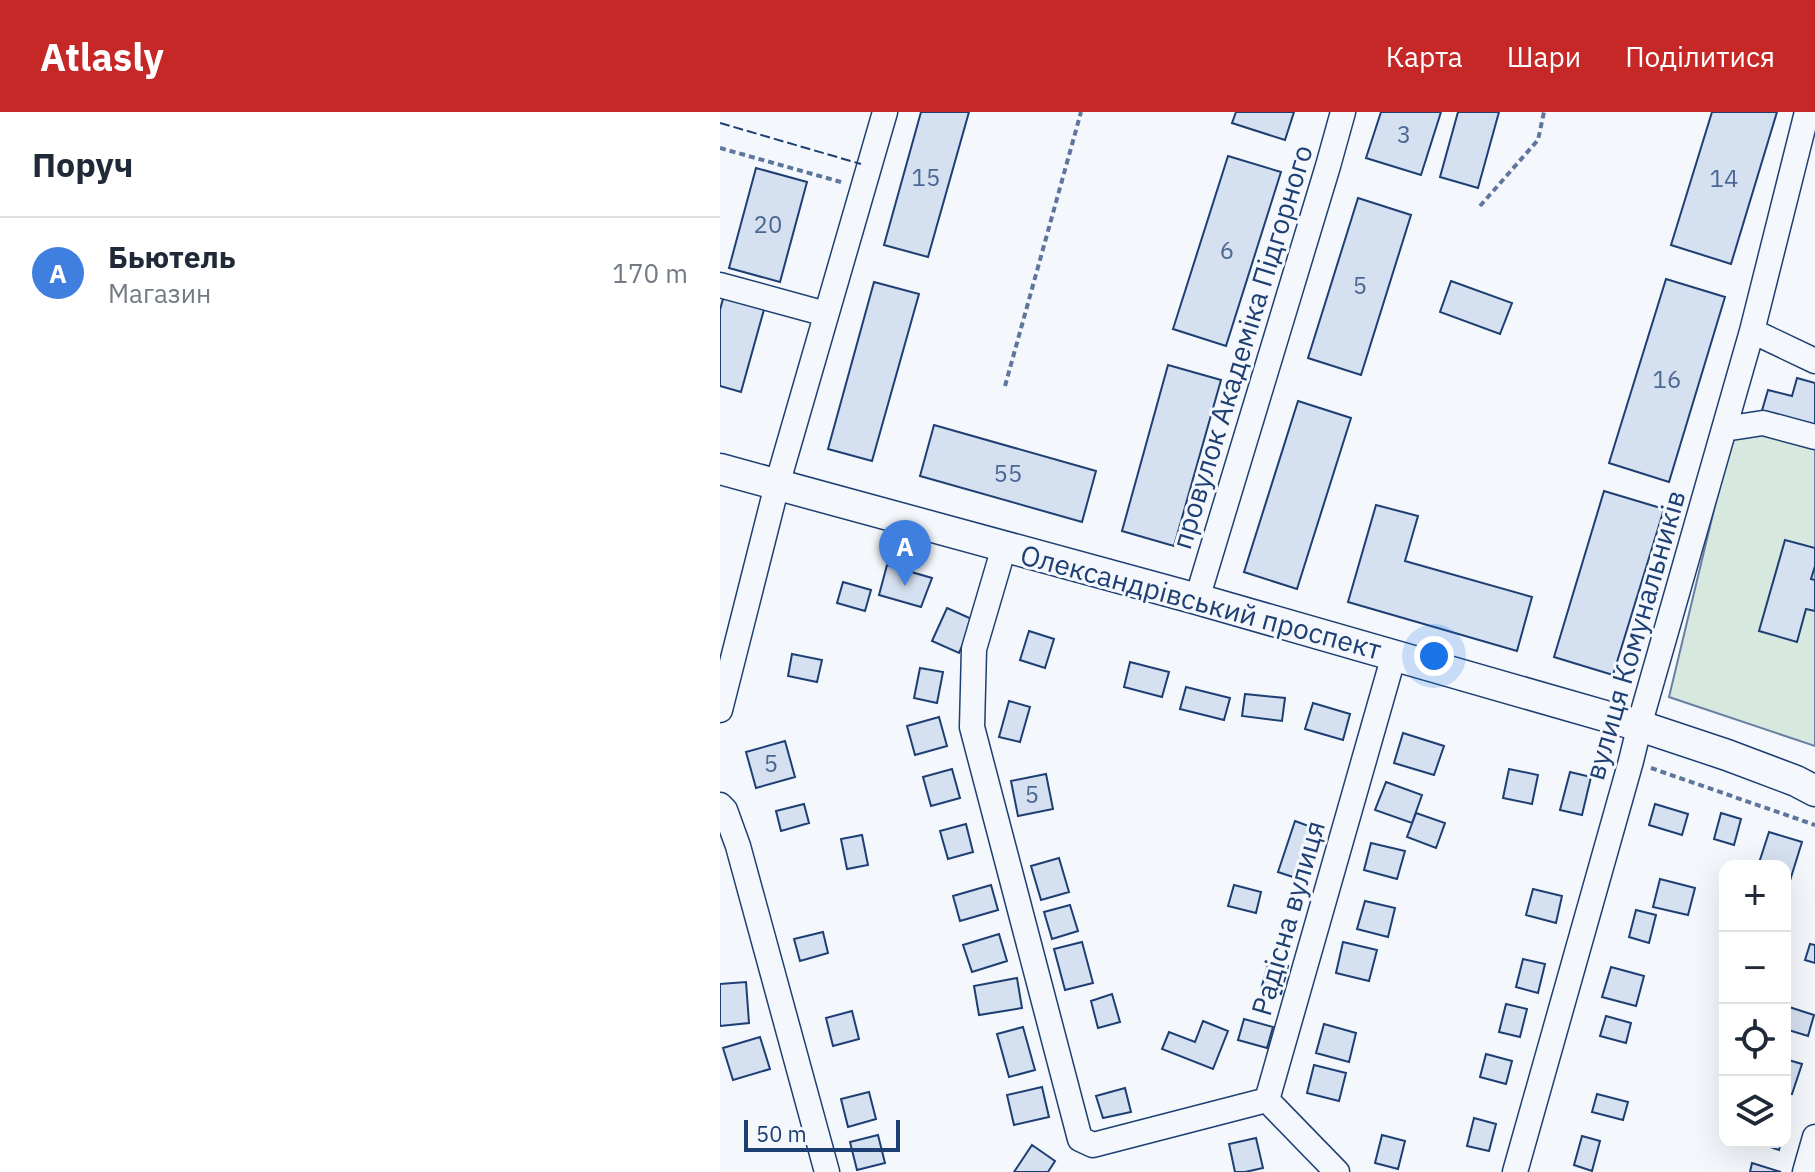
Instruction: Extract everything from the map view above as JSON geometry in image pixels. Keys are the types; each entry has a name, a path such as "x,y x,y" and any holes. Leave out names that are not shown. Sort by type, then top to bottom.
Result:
{"main road":[{"name":"Олександрівський проспект","path":"720,469 1197,599 1640,726 1727,755 1815,791"}],"street":[{"path":"720,710 777,485 885,112"},
{"name":"провулок Академіка Підгорного","path":"1197,599 1343,112"},
{"name":"вулиця Комунальників","path":"1515,1172 1752,331 1807,112"},
{"path":"720,285 826,314"},
{"path":"1752,331 1815,361"},
{"path":"1724,429 1763,423 1815,437"},
{"path":"1004,547 974,649 972,727 1080,1139 1093,1145 1267,1100 1337,1172"},
{"name":"Радісна вулиця","path":"1267,1100 1394,655"},
{"path":"720,805 725,810 738,846 827,1172"},
{"path":"1805,1172 1815,1137"}],"path":[{"path":"1005,386 1081,112"},
{"path":"1480,206 1538,140 1544,112"},
{"path":"720,148 863,188"},
{"path":"1631,761 1815,825"}],"shaded area":[{"path":"1761,432 1815,444 1815,746 1669,697 1731,439"}],"building":[{"path":"921,112 969,112 928,257 884,245"},
{"path":"1236,112 1294,112 1285,140 1232,123"},
{"path":"1381,112 1441,112 1421,175 1366,158"},
{"path":"1458,112 1499,112 1478,188 1440,177"},
{"path":"1712,112 1777,112 1731,264 1671,245"},
{"path":"1228,156 1281,172 1226,346 1173,329"},
{"path":"756,168 807,182 780,282 729,268"},
{"path":"1358,198 1411,215 1361,375 1308,358"},
{"path":"1666,279 1725,297 1669,482 1609,463"},
{"path":"1451,281 1512,303 1500,334 1440,312"},
{"path":"874,282 919,294 872,461 828,449"},
{"path":"724,295 765,306 741,392 720,386 720,310"},
{"path":"1168,365 1221,380 1174,546 1122,531"},
{"path":"1797,378 1815,383 1815,428 1761,414 1768,390 1792,396"},
{"path":"1298,401 1351,418 1297,589 1244,572"},
{"path":"934,425 1096,471 1082,522 920,476"},
{"path":"1604,491 1664,509 1613,675 1554,657"},
{"path":"1376,505 1418,516 1405,561 1532,597 1517,651 1348,602"},
{"path":"1785,540 1815,548 1811,579 1815,580 1815,611 1806,609 1797,642 1759,631"},
{"path":"887,565 932,578 921,607 879,595"},
{"path":"843,582 871,590 865,611 837,603"},
{"path":"947,608 974,620 959,653 932,641"},
{"path":"1029,631 1054,639 1045,668 1020,660"},
{"path":"792,654 822,660 817,682 788,676"},
{"path":"1130,662 1169,672 1162,697 1124,687"},
{"path":"920,668 943,672 937,703 914,698"},
{"path":"1186,687 1230,698 1224,720 1180,709"},
{"path":"1245,694 1285,698 1282,721 1242,716"},
{"path":"1009,701 1030,707 1020,742 999,737"},
{"path":"1313,703 1350,714 1343,740 1305,729"},
{"path":"939,717 947,746 915,755 907,726"},
{"path":"1403,733 1444,746 1434,775 1394,763"},
{"path":"785,741 795,777 756,788 746,752"},
{"path":"952,769 960,798 931,806 923,777"},
{"path":"1509,769 1538,775 1532,804 1503,798"},
{"path":"1570,772 1591,777 1582,815 1560,810"},
{"path":"1046,774 1053,809 1018,816 1011,781"},
{"path":"1386,782 1422,795 1412,823 1375,810"},
{"path":"804,804 809,823 781,831 776,811"},
{"path":"1655,804 1688,814 1682,835 1649,825"},
{"path":"1416,813 1445,823 1436,848 1407,837"},
{"path":"1721,813 1741,819 1734,845 1714,839"},
{"path":"1295,821 1322,831 1305,881 1278,872"},
{"path":"966,824 973,852 948,859 940,831"},
{"path":"1769,832 1802,842 1791,877 1791,860 1760,860"},
{"path":"862,835 868,865 847,869 841,839"},
{"path":"1371,843 1405,851 1397,879 1364,870"},
{"path":"1059,858 1069,892 1041,900 1031,866"},
{"path":"1660,879 1695,888 1688,915 1653,907"},
{"path":"991,885 998,910 960,921 953,896"},
{"path":"1234,885 1261,892 1256,913 1228,906"},
{"path":"1533,889 1562,896 1556,923 1526,915"},
{"path":"1365,901 1395,908 1388,937 1357,929"},
{"path":"1070,905 1078,931 1052,939 1044,912"},
{"path":"1636,910 1656,915 1649,943 1629,937"},
{"path":"823,932 828,953 800,961 794,939"},
{"path":"999,934 1007,961 972,972 963,945"},
{"path":"1082,942 1093,983 1065,990 1054,949"},
{"path":"1343,942 1377,950 1369,981 1336,973"},
{"path":"1810,944 1815,945 1815,963 1805,960"},
{"path":"1523,959 1545,964 1538,993 1516,987"},
{"path":"1269,961 1288,966 1281,994 1261,989"},
{"path":"1611,967 1644,976 1636,1006 1602,997"},
{"path":"1017,978 1022,1008 979,1015 974,986"},
{"path":"746,982 749,1023 720,1026 720,984"},
{"path":"1112,994 1120,1022 1098,1028 1091,1001"},
{"path":"1506,1004 1527,1009 1520,1037 1499,1032"},
{"path":"1791,1008 1814,1015 1808,1036 1791,1031"},
{"path":"852,1011 859,1039 833,1046 826,1018"},
{"path":"1606,1016 1631,1023 1626,1043 1600,1036"},
{"path":"1244,1019 1273,1027 1267,1048 1238,1040"},
{"path":"1203,1021 1228,1031 1213,1069 1162,1049 1169,1032 1195,1042"},
{"path":"1324,1024 1356,1033 1349,1062 1316,1053"},
{"path":"1023,1027 1035,1070 1009,1077 997,1034"},
{"path":"760,1037 770,1069 733,1080 723,1048"},
{"path":"1486,1054 1512,1061 1506,1084 1480,1077"},
{"path":"1791,1061 1802,1064 1791,1094"},
{"path":"1314,1065 1346,1073 1339,1101 1307,1093"},
{"path":"1042,1087 1049,1117 1014,1125 1007,1095"},
{"path":"1125,1088 1131,1112 1103,1118 1096,1096"},
{"path":"869,1092 876,1119 848,1127 841,1099"},
{"path":"1597,1094 1628,1102 1623,1120 1592,1112"},
{"path":"1474,1118 1496,1124 1489,1151 1467,1146"},
{"path":"878,1135 885,1163 857,1170 850,1142"},
{"path":"1382,1135 1405,1141 1398,1169 1375,1163"},
{"path":"1582,1136 1600,1141 1592,1171 1574,1165"},
{"path":"1256,1138 1263,1168 1235,1172 1229,1144"},
{"path":"1032,1145 1055,1161 1048,1172 1014,1172"},
{"path":"1752,1163 1781,1172 1750,1172"}],"fence":[{"path":"720,123 861,164"}],"place":[{"name":"Бьютель","path":"905,586"}]}
